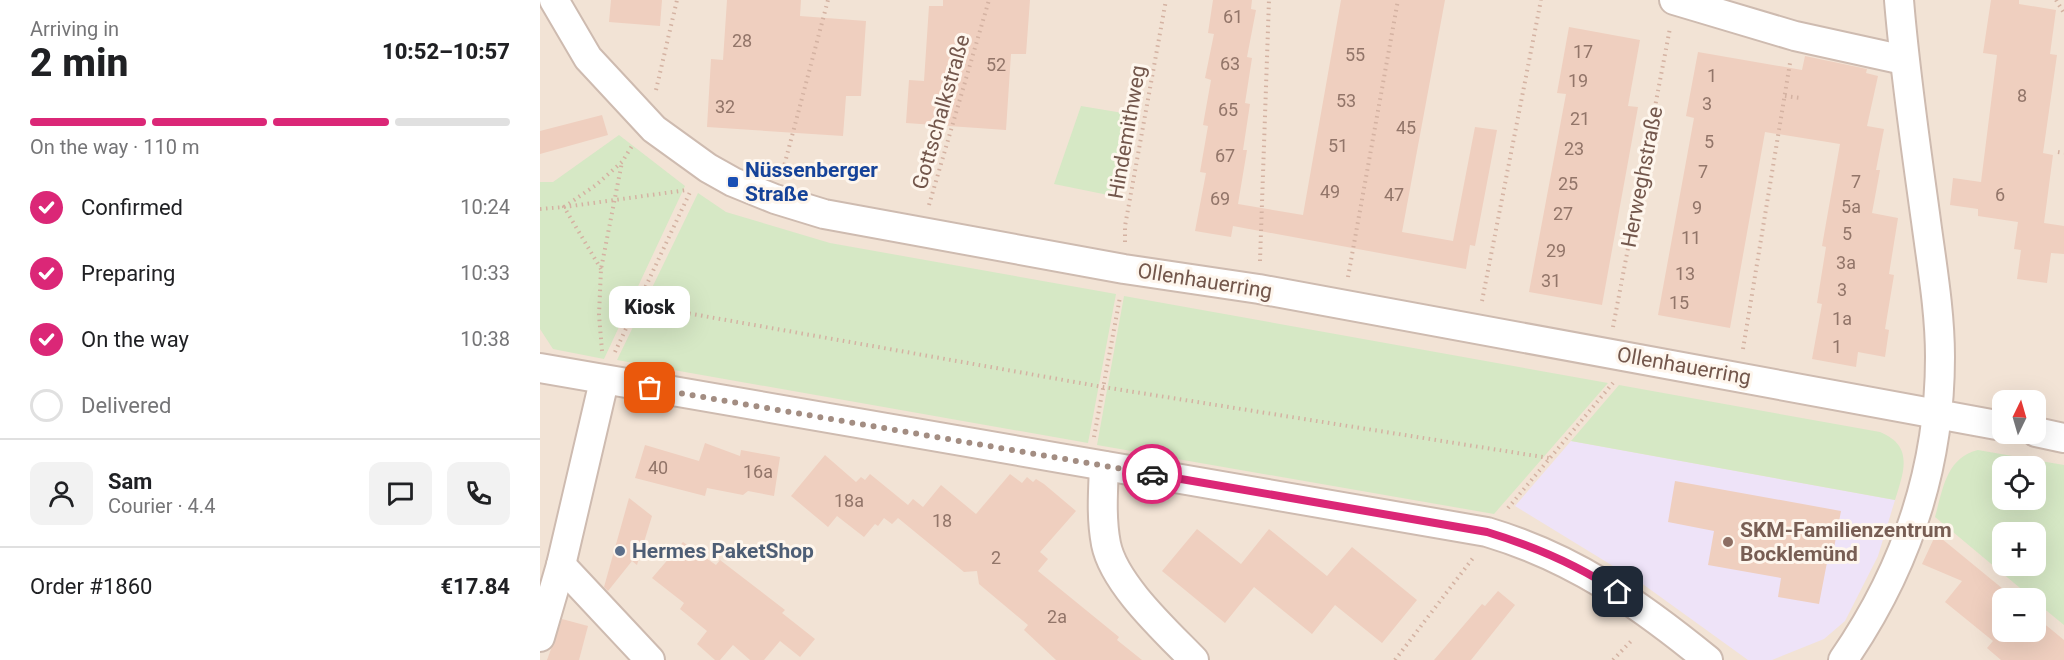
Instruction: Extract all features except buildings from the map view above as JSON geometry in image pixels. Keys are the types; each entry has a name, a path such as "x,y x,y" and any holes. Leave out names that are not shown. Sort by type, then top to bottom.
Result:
{"street":[{"name":"Ollenhauerring","path":"554,0 588,58 649,124 708,168 775,199 824,214 1124,269 1343,304 1992,424"},
{"path":"1675,0 1795,36 1904,60"},
{"path":"1843,660 1871,620 1911,535 1923,494 1937,413 1940,356 1933,272 1904,60 1899,0"},
{"path":"540,368 604,381 1487,532 1525,544 1599,579 1655,617 1708,660"},
{"path":"540,637 561,565 604,381"},
{"path":"2046,434 2064,438"},
{"path":"1096,465 1106,546 1126,587 1194,660"},
{"path":"561,565 650,660"}],"path":[{"path":"604,381 599,315 601,270 622,162 630,147 649,124 677,0"},
{"path":"775,199 828,0"},
{"name":"Gottschalkstraße","path":"921,232 989,0"},
{"name":"Hindemithweg","path":"1096,465 1103,387 1124,269 1125,226 1166,0"},
{"path":"1259,289 1269,0"},
{"path":"1343,304 1398,0"},
{"path":"1476,328 1541,0"},
{"name":"Herweghstraße","path":"1622,355 1675,0"},
{"path":"2056,0 2064,13"},
{"path":"1738,376 1795,36"},
{"path":"1785,96 1801,98"},
{"path":"2058,152 2064,153"},
{"path":"564,207 596,185 622,162"},
{"path":"540,209 616,201 691,189"},
{"path":"564,207 601,270"},
{"path":"621,337 681,211"},
{"path":"636,304 1103,387 1549,458"},
{"path":"1487,532 1549,458 1622,355"},
{"path":"1395,660 1472,561"},
{"path":"1613,660 1635,638"}],"shaded area":[{"path":"540,0 2064,0 2064,660 540,660"},
{"name":"SKM-Familienzentrum Bocklemünd","path":"1571,441 1895,500 1878,556 1845,621 1824,639 1772,660 1748,660 1644,585 1515,506"}],"green space":[{"path":"1081,106 1129,114 1113,196 1054,184"},
{"path":"619,135 685,186 604,359 553,349 540,329 540,182 553,182"},
{"path":"698,193 726,212 830,243 1116,294 1088,443 617,360"},
{"path":"1124,296 1608,383 1494,514 1097,445"},
{"path":"1619,385 1880,432 1898,444 1904,460 1895,500 1571,441"},
{"path":"1978,450 2012,456 1992,456 1992,510 2046,510 2046,462 2064,465 2064,625 2046,610 2046,588 2020,588 2006,576 2046,576 2046,522 1992,522 1992,565 1935,517 1948,476 1952,467 1959,460"}],"way so far":[{"path":"650,388 1152,474"}],"place":[{"name":"Nüssenberger Straße","path":"733,182"},
{"name":"Kiosk","path":"650,388"},
{"name":"SKM-Familienzentrum Bocklemünd","path":"1728,542"},
{"name":"Hermes PaketShop","path":"620,551"}],"route":[{"path":"1152,474 1487,532 1525,544 1599,579 1618,592"}]}
